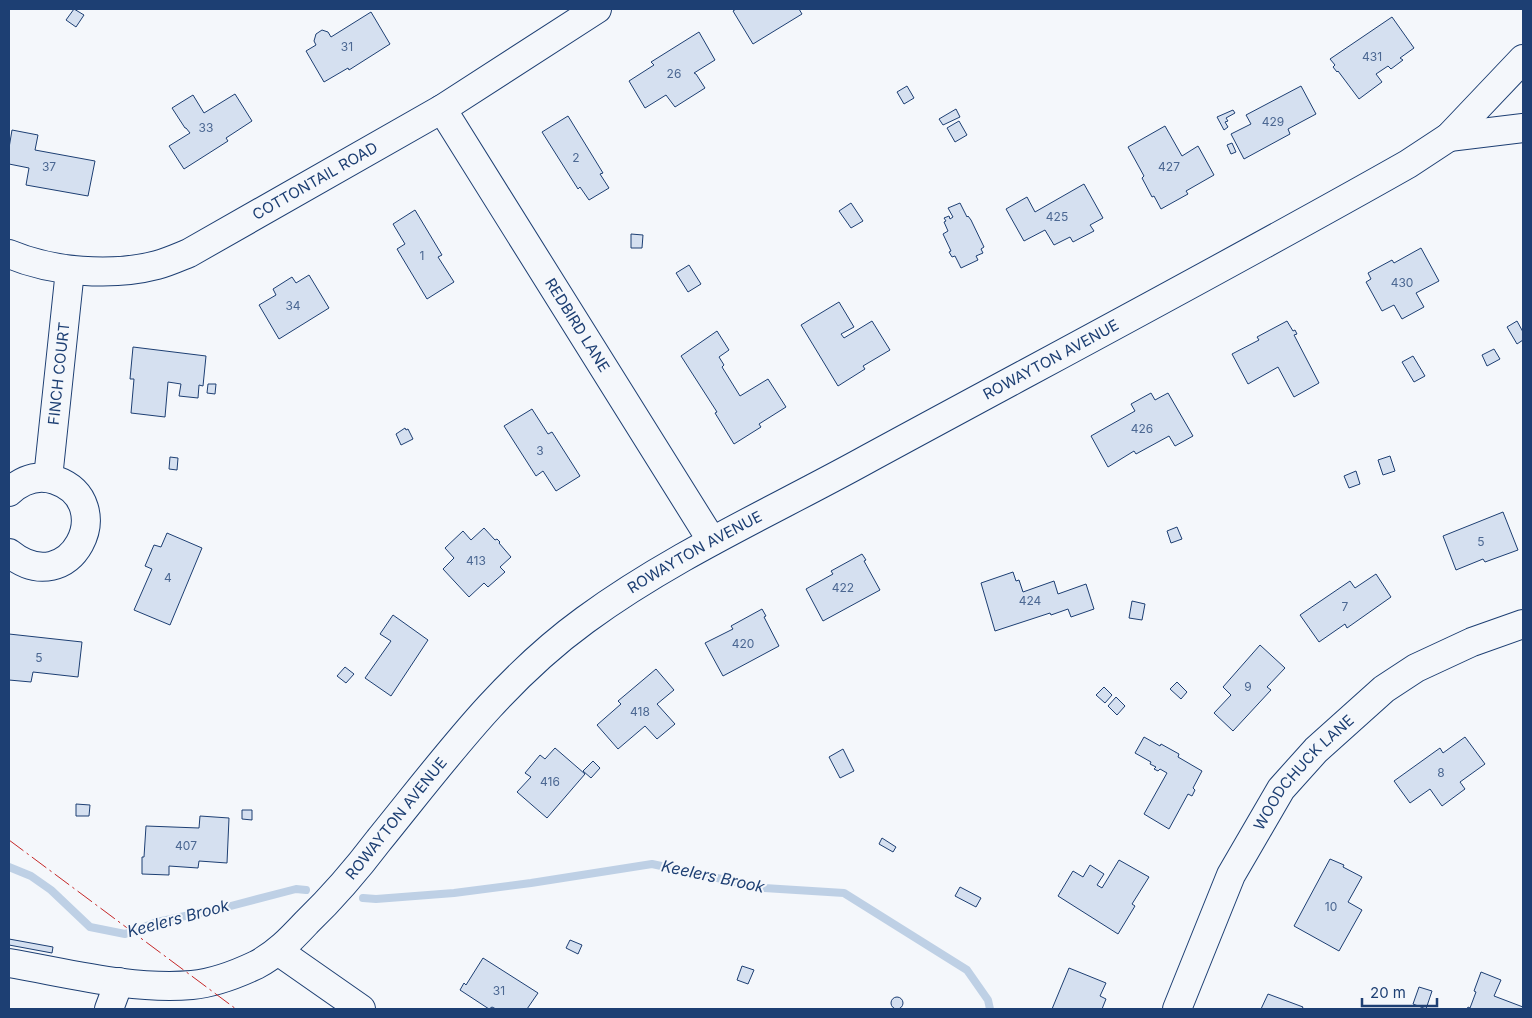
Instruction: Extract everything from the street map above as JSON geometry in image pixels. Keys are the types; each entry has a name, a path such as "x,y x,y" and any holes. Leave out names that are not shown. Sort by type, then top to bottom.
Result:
{"street":[{"name":"COTTONTAIL ROAD","path":"9,254 29,262 70,270 120,270 156,265 189,253 442,109 597,9"},
{"name":"ROWAYTON AVENUE","path":"9,963 119,982 162,986 196,985 256,965 278,951 324,906 500,694 539,656 586,619 634,586 712,541 854,466 1408,164 1449,137 1523,59"},
{"name":"REDBIRD LANE","path":"442,109 712,541"},
{"name":"ROWAYTON AVENUE","path":"1449,137 1523,128"},
{"name":"FINCH COURT","path":"48,478 70,270"},
{"path":"9,492 18,484 32,478 48,478 63,483 75,492 83,506 86,521 84,536 76,550 64,560 50,566 34,566 20,561 9,553"},
{"name":"WOODCHUCK LANE","path":"1177,1009 1230,875 1281,789 1298,769 1346,722 1384,689 1416,668 1472,642 1523,624"},
{"path":"278,951 361,1009"},
{"path":"110,1009 119,982"}],"building":[{"path":"74,9 84,15 76,27 66,20"},
{"path":"736,9 799,9 802,14 753,44 733,11"},
{"path":"371,12 390,44 349,70 348,68 324,82 306,51 316,45 314,41 316,34 322,30 328,32 331,37"},
{"path":"1392,17 1414,48 1400,58 1403,60 1391,69 1388,66 1376,74 1382,82 1359,99 1333,67 1335,65 1330,59"},
{"path":"699,32 715,60 694,73 705,88 675,107 666,95 645,108 629,81 654,65 651,62"},
{"path":"907,86 914,98 904,104 897,92"},
{"path":"1301,86 1316,114 1288,129 1290,134 1244,159 1231,134 1251,124 1246,115"},
{"path":"235,94 252,121 226,138 228,141 184,169 169,146 190,133 172,108 193,95 204,113"},
{"path":"956,109 960,117 943,125 939,119"},
{"path":"1233,110 1235,113 1226,118 1228,121 1225,122 1228,127 1224,130 1217,117"},
{"path":"568,116 603,173 600,174 609,188 589,200 580,187 578,189 542,132"},
{"path":"959,121 967,135 955,142 947,128"},
{"path":"1165,126 1182,156 1198,146 1214,175 1186,191 1188,194 1161,209 1154,196 1152,197 1142,178 1144,176 1128,147"},
{"path":"12,130 38,135 35,150 95,161 88,196 26,185 29,168 9,164"},
{"path":"1232,143 1236,152 1231,154 1227,145"},
{"path":"1084,184 1103,218 1090,225 1094,231 1073,242 1070,237 1054,245 1045,230 1024,241 1006,209 1027,197 1035,212"},
{"path":"851,203 863,221 851,228 839,211"},
{"path":"960,203 967,217 971,220 984,247 981,249 983,253 976,256 978,260 961,268 955,256 952,257 949,252 951,251 943,234 948,231 944,218 949,216 950,219 953,217 948,208"},
{"path":"415,210 442,255 438,257 454,282 427,299 397,249 405,244 393,224"},
{"path":"631,234 643,235 642,248 631,248"},
{"path":"1421,248 1439,281 1416,293 1424,307 1402,319 1394,305 1382,311 1366,282 1371,279 1368,273 1392,260 1394,263"},
{"path":"689,265 701,284 688,292 676,273"},
{"path":"309,275 329,308 279,339 259,305 276,295 273,289 292,277 296,283"},
{"path":"839,302 854,327 841,334 844,338 872,321 890,350 863,366 865,369 838,386 801,325"},
{"path":"1287,321 1293,331 1295,330 1297,334 1294,335 1319,383 1294,397 1278,367 1248,384 1232,354 1259,340 1257,337"},
{"path":"1517,321 1523,332 1523,340 1517,344 1507,327"},
{"path":"717,331 729,350 719,357 724,365 722,367 740,396 768,379 786,407 759,424 761,427 734,444 715,413 717,412 681,356"},
{"path":"133,347 206,356 203,386 199,385 198,398 179,396 181,384 168,382 165,417 131,413 134,379 130,379"},
{"path":"1494,349 1500,359 1487,366 1482,355"},
{"path":"1413,356 1425,376 1414,382 1402,362"},
{"path":"208,384 216,384 215,394 207,393"},
{"path":"1151,393 1155,400 1168,393 1193,436 1175,446 1169,436 1136,454 1134,451 1108,467 1091,436 1135,411 1131,404"},
{"path":"532,409 548,434 552,432 580,476 556,491 543,471 536,476 504,426"},
{"path":"405,428 406,430 408,429 413,439 401,445 396,434"},
{"path":"1390,456 1395,471 1383,475 1378,460"},
{"path":"170,457 178,458 177,470 169,469"},
{"path":"1356,471 1360,484 1349,488 1344,476"},
{"path":"1503,512 1518,550 1485,562 1483,559 1456,570 1443,536"},
{"path":"1177,527 1182,539 1171,543 1167,531"},
{"path":"484,528 495,540 497,539 500,542 511,557 500,567 505,572 488,587 484,583 469,597 443,569 454,558 445,548 463,531 471,540"},
{"path":"167,533 202,548 170,625 134,610 152,569 145,566 154,545 161,547"},
{"path":"862,554 880,590 823,621 806,589 833,574 831,571"},
{"path":"1013,572 1016,581 1019,580 1023,592 1054,581 1058,594 1086,584 1094,609 1071,617 1068,609 1051,615 1050,613 995,631 981,583"},
{"path":"1376,574 1391,597 1347,628 1345,624 1319,642 1300,615 1350,581 1355,588"},
{"path":"1132,601 1145,604 1142,620 1129,618"},
{"path":"762,609 766,616 764,617 779,646 723,676 705,643 733,629 731,626"},
{"path":"393,615 428,640 391,696 365,678 391,641 380,634"},
{"path":"9,634 82,642 78,677 33,672 31,682 9,680"},
{"path":"1260,645 1285,668 1267,687 1271,690 1233,731 1214,713 1231,695 1223,687"},
{"path":"345,667 354,674 346,683 337,676"},
{"path":"656,669 674,690 657,704 675,724 657,739 645,726 618,749 597,725 621,704 618,701"},
{"path":"1177,682 1187,692 1181,699 1170,689"},
{"path":"1104,687 1112,695 1105,703 1096,695"},
{"path":"1116,697 1125,706 1117,715 1108,706"},
{"path":"1144,737 1179,754 1178,757 1202,771 1193,788 1195,790 1192,796 1188,794 1169,829 1144,814 1167,773 1160,769 1158,771 1154,769 1156,767 1150,764 1151,762 1135,753"},
{"path":"1465,737 1485,764 1460,782 1465,789 1442,806 1430,789 1410,803 1394,781 1440,748 1443,753"},
{"path":"555,748 585,774 547,818 517,792 531,777 525,773 540,755 545,759"},
{"path":"843,749 854,771 840,778 829,757"},
{"path":"593,761 600,768 591,778 583,771"},
{"path":"76,804 90,805 89,816 76,816"},
{"path":"242,810 252,810 252,820 242,819"},
{"path":"200,816 229,818 227,863 199,861 198,868 169,866 169,875 142,874 146,826 199,828"},
{"path":"882,838 896,847 893,852 879,844"},
{"path":"1330,859 1344,865 1343,867 1362,877 1348,902 1362,910 1339,951 1294,926"},
{"path":"1119,860 1149,877 1132,904 1135,906 1118,934 1058,896 1073,871 1083,877 1090,865 1104,874 1097,885 1102,888"},
{"path":"960,887 981,898 976,907 955,896"},
{"path":"9,939 53,947 52,953 9,945"},
{"path":"570,940 582,945 578,954 566,948"},
{"path":"483,958 538,993 527,1009 496,1009 492,1007 489,1009 460,990 464,983 466,985"},
{"path":"742,966 754,970 748,984 737,980"},
{"path":"1069,968 1106,983 1100,996 1106,999 1102,1009 1052,1009"},
{"path":"1481,972 1501,980 1494,996 1523,1007 1523,1009 1467,1009 1468,1007 1470,1008"},
{"path":"1419,987 1432,991 1426,1009 1413,1004"},
{"path":"1268,994 1303,1007 1302,1009 1261,1009"},
{"path":"899,997 902,998 902,1008 895,1009 892,1008 891,1001 892,998"}],"waterway":[{"name":"Keelers Brook","path":"363,898 376,899 454,893 652,864 764,888 844,893 967,970 988,1000 990,1009"},
{"name":"Keelers Brook","path":"9,867 31,876 51,890 90,927 125,934 157,922 227,907 296,889 306,890"}],"power":[{"path":"9,840 236,1009"}]}
